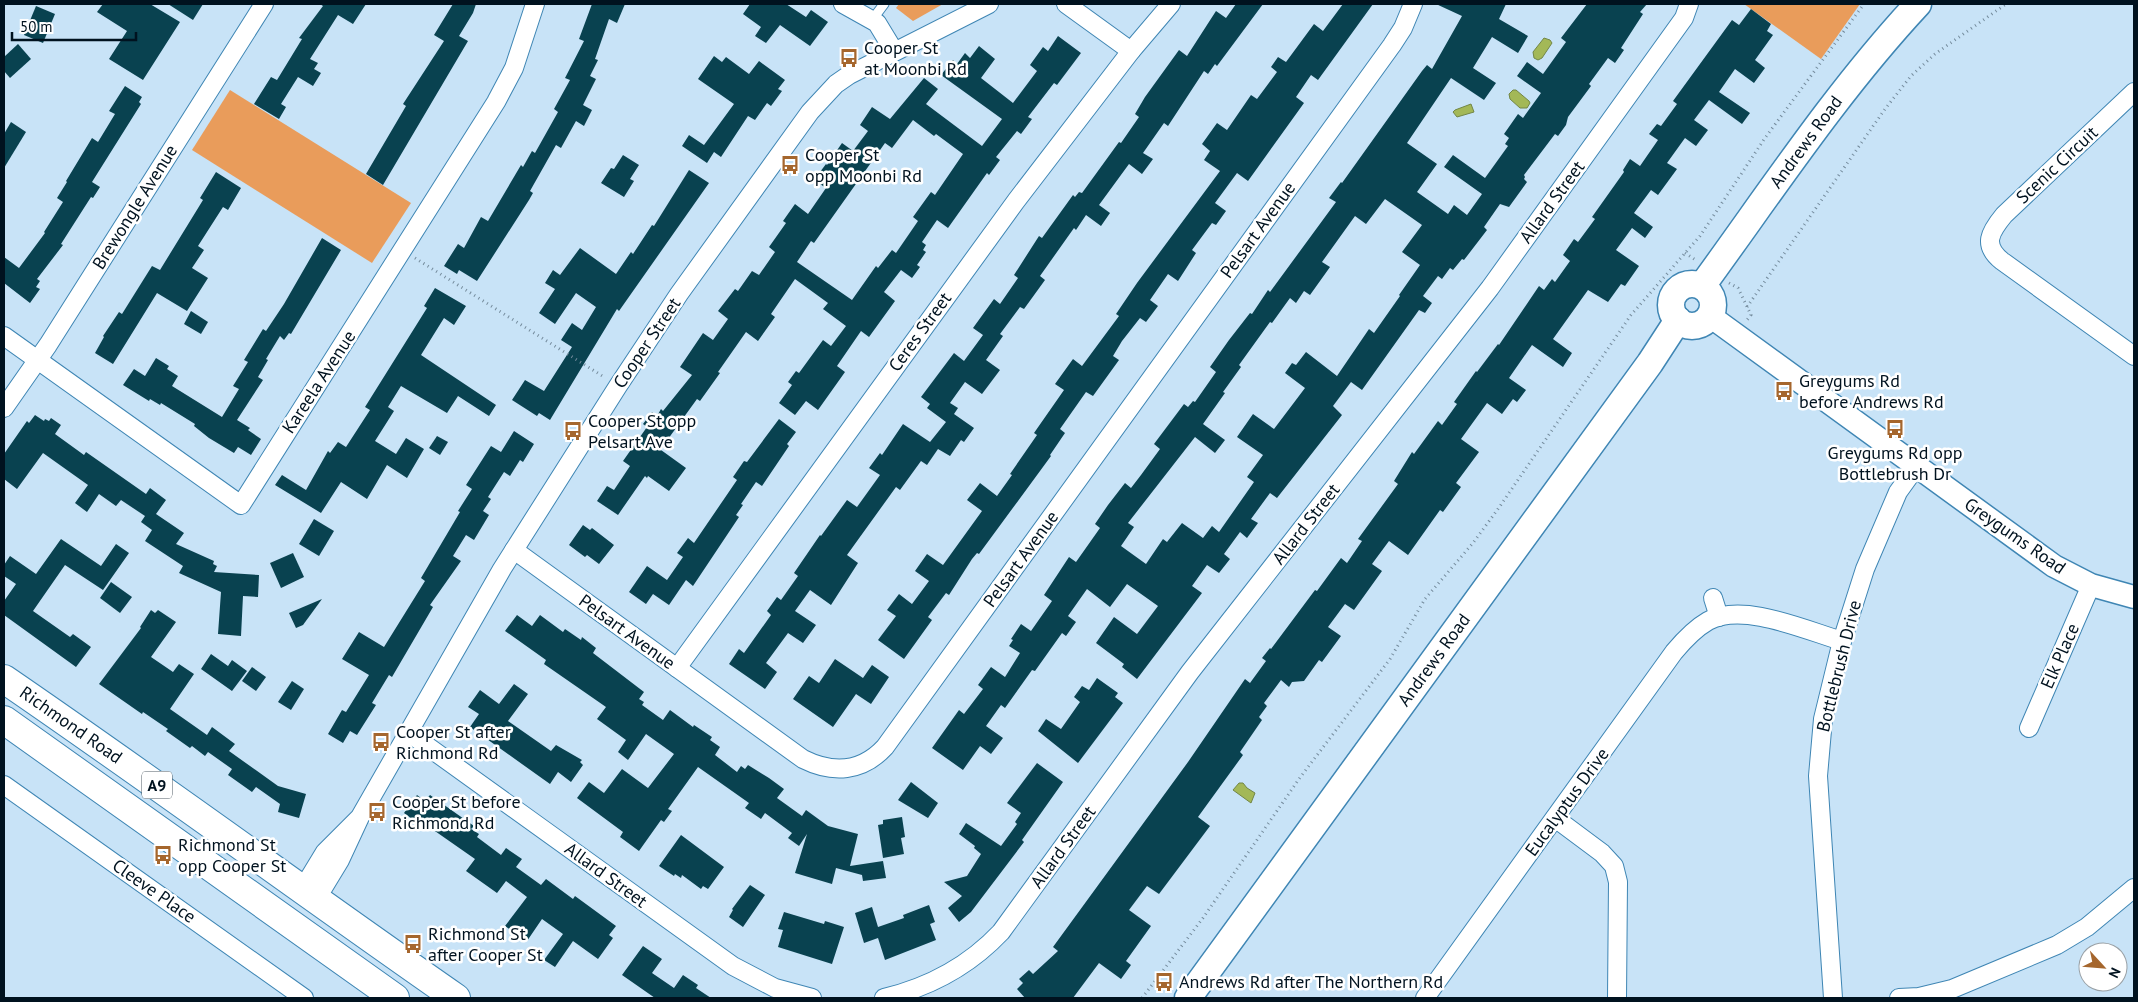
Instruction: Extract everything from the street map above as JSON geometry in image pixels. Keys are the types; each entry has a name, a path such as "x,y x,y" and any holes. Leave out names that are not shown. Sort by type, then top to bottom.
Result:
{"highway":[{"name":"Richmond Road","path":"4,679 140,773 308,895 456,998"},
{"name":"Richmond Road","path":"4,720 395,998"},
{"path":"207,865 285,897 308,895 308,907 312,920 350,966"}],"main road":[{"name":"Andrews Road","path":"1701,275 1835,102 1876,51 1918,4"},
{"path":"1701,275 1712,296 1713,303 1710,316 1701,324 1689,326 1678,320 1674,315 1672,302 1677,290 1701,275"},
{"name":"Andrews Road","path":"1188,998 1650,363 1678,320"}],"street":[{"name":"Brewongle Avenue","path":"4,408 38,361 264,4"},
{"name":"Kareela Avenue","path":"4,336 241,505 404,250 506,84 520,50 535,4"},
{"path":"843,4 872,20 880,27 894,51"},
{"name":"Cooper Street","path":"308,895 323,888 340,860 360,817 514,550 618,386 679,294 810,112 836,84 849,75 989,4"},
{"path":"1066,4 1131,51"},
{"name":"Ceres Street","path":"678,668 1016,201 1131,51 1172,4"},
{"name":"Pelsart Avenue","path":"514,550 804,759 835,770 850,768 866,762 879,753 1387,53 1403,28 1413,4"},
{"name":"Allard Street","path":"884,998 919,988 950,974 974,958 1001,932 1190,672 1490,288 1684,18 1689,4"},
{"name":"Scenic Circuit","path":"2134,92 2004,215 1982,243 2002,261 2134,356"},
{"name":"Greygums Road","path":"1710,316 2054,566 2091,585 2134,597"},
{"name":"Bottlebrush Drive","path":"1833,998 1818,758 1826,701 1842,641 1869,560 1898,492 1916,467"},
{"name":"Elk Place","path":"2029,728 2091,585"},
{"path":"1713,598 1719,617"},
{"name":"Eucalyptus Drive","path":"1425,998 1674,652 1692,632 1710,620 1734,614 1756,616 1842,641"},
{"name":"Allard Street","path":"410,733 733,966 775,988 812,998"},
{"name":"Cleeve Place","path":"4,785 304,998"},
{"path":"1555,818 1609,859 1616,872 1619,891 1617,998"},
{"path":"1898,998 1927,995 1952,989 2057,945 2087,928 2134,888"}],"lane":[{"path":"872,20 884,4"}],"path":[{"path":"1142,998 1203,918 1299,779 1390,659 1425,599 1473,543 1498,509 1631,315 1715,216 1765,138 1864,4"},
{"path":"1747,307 1885,109 1911,76 1929,59 2006,4"},
{"path":"404,250 618,386"},
{"path":"1685,253 1701,275"},
{"path":"1728,282 1738,288 1751,315 1745,322"}],"shaded area":[{"path":"899,4 943,4 913,21 896,8"},
{"path":"1744,4 1860,4 1821,59"},
{"path":"1544,38 1552,43 1542,58 1538,60 1534,58 1533,52"},
{"path":"230,90 411,203 372,263 192,150"},
{"path":"1516,90 1529,101 1530,103 1527,108 1520,108 1510,99 1509,94"},
{"path":"1471,104 1474,112 1457,117 1453,112 1455,110"},
{"path":"1239,783 1243,783 1255,793 1251,803 1233,790"}],"building":[{"path":"103,4 150,4 180,22 143,80 109,59 127,31 97,12"},
{"path":"168,4 203,4 193,20"},
{"path":"320,4 366,4 353,24 338,15 310,59 318,63 314,69 321,73 313,86 298,77 281,104 286,107 279,119 254,104 271,77 277,80 302,39 299,38 323,6"},
{"path":"453,4 476,4 473,13 459,36 468,41 383,185 366,174 406,106 403,104 444,41 434,35"},
{"path":"592,4 625,4 617,23 609,19 595,59 598,60 590,76 596,79 583,105 592,110 584,126 576,121 561,148 556,145 530,191 533,193 529,200 477,281 459,270 457,274 444,266 458,244 464,248 481,217 488,221 521,165 523,167 532,151 535,153 558,112 554,109 570,80 565,78 584,41 579,39"},
{"path":"750,4 786,4 806,17 811,10 828,22 810,46 780,25 766,43 755,36 761,27 743,14"},
{"path":"1236,4 1263,4 1217,66 1215,64 1208,74 1204,71 1168,126 1164,123 1143,153 1153,159 1142,174 1129,164 1099,205 1110,213 1101,226 1086,215 1076,230 1074,228 1040,276 1045,280 1024,309 1020,307 1000,334 1003,336 986,360 1000,370 982,394 965,382 950,403 958,408 954,414 974,428 964,442 961,440 950,456 938,449 927,465 921,461 900,490 896,487 847,555 858,563 831,605 810,590 795,611 816,625 803,643 788,633 766,663 777,672 765,689 729,664 739,649 744,653 771,615 767,611 777,597 781,600 798,576 794,573 847,500 857,507 880,475 869,468 880,453 882,455 903,424 930,442 946,422 927,408 930,404 921,397 954,353 964,361 983,335 973,328 994,299 1000,304 1018,278 1014,275 1039,236 1042,238 1073,195 1075,197 1079,192 1082,193 1119,142 1121,143 1139,117 1135,114 1145,97 1179,50 1187,56 1216,11 1226,18"},
{"path":"1343,4 1373,4 1318,80 1311,75 1296,97 1304,103 1248,181 1237,173 1215,203 1226,211 1216,225 1212,223 1192,250 1196,253 1178,281 1168,274 1150,300 1158,306 1146,322 1140,318 1122,341 1113,356 1119,360 1093,396 1086,392 1060,429 1065,433 1051,456 979,554 977,553 972,559 949,595 946,593 928,617 932,620 904,659 878,640 896,616 887,610 899,594 912,604 929,581 915,571 927,554 943,565 982,511 967,500 980,483 997,496 1037,435 1034,433 1064,390 1055,384 1073,359 1082,366 1119,316 1116,314 1137,283 1220,171 1204,160 1210,151 1202,144 1217,123 1227,130 1251,95 1257,99 1277,72 1271,67 1278,57 1286,62 1314,24 1323,31"},
{"path":"1436,4 1506,4 1499,19 1528,36 1518,53 1492,37 1473,68 1496,83 1484,100 1451,78 1407,143 1437,164 1417,192 1448,214 1454,205 1467,215 1482,194 1444,167 1453,155 1485,178 1508,146 1505,144 1509,138 1504,134 1518,114 1523,118 1541,93 1517,76 1527,62 1543,74 1566,42 1561,38 1587,4 1647,4 1640,12 1643,14 1621,48 1624,50 1615,63 1608,58 1589,84 1591,86 1568,117 1566,125 1558,136 1555,134 1524,175 1524,179 1527,182 1509,207 1500,204 1484,227 1487,230 1464,260 1462,259 1453,270 1450,268 1442,279 1438,276 1423,296 1432,303 1425,313 1419,310 1362,390 1351,382 1333,406 1342,415 1277,498 1270,493 1251,519 1258,523 1247,538 1240,532 1224,554 1230,559 1219,573 1207,565 1192,586 1202,593 1137,679 1122,667 1124,664 1096,643 1114,617 1137,634 1158,606 1127,584 1110,607 1087,589 1068,616 1076,622 1066,636 1062,633 1005,708 1001,705 986,726 1003,738 991,754 980,746 963,770 932,748 959,710 964,714 983,689 978,685 991,667 1005,677 1020,653 1009,646 1013,640 1011,639 1021,624 1031,631 1052,601 1044,595 1069,557 1076,562 1100,528 1095,524 1108,505 1125,483 1131,488 1141,475 1160,449 1154,444 1184,404 1188,407 1193,401 1195,402 1216,372 1210,367 1250,313 1252,314 1268,290 1270,292 1336,202 1329,198 1342,183 1422,71 1427,65 1432,69 1462,16","holes":["1385,199 1422,225 1402,252 1420,265 1374,333 1369,329 1337,376 1306,352 1296,365 1292,363 1285,373 1305,388 1274,429 1253,414 1237,437 1263,455 1247,477 1254,482 1219,532 1212,526 1203,538 1182,523 1167,542 1163,539 1146,564 1121,546 1134,527 1128,523 1195,437 1215,453 1225,440 1203,424 1241,367 1239,365 1270,322 1272,323 1290,298 1296,303 1304,291 1310,295 1330,267 1322,262 1355,216 1366,224"]},
{"path":"36,6 55,14 43,43 24,35"},
{"path":"1751,9 1771,24 1767,31 1773,35 1755,60 1765,68 1754,83 1735,69 1719,92 1750,113 1742,124 1709,100 1694,120 1708,130 1696,146 1685,138 1667,163 1677,169 1658,195 1651,190 1634,213 1653,227 1645,238 1632,228 1616,250 1639,266 1625,286 1621,284 1608,302 1588,290 1553,339 1572,353 1563,367 1532,345 1509,378 1526,390 1517,402 1513,399 1502,414 1487,403 1461,439 1479,452 1456,483 1461,487 1443,512 1440,510 1408,555 1389,541 1372,564 1382,571 1354,610 1345,604 1328,627 1341,636 1322,662 1319,660 1304,681 1292,682 1289,687 1281,680 1264,703 1267,706 1259,717 1262,720 1240,752 1243,755 1198,817 1210,826 1159,894 1147,886 1129,910 1151,926 1126,961 1131,965 1121,979 1099,963 1073,998 1025,998 1017,989 1023,983 1019,979 1029,970 1033,974 1058,951 1053,947 1188,762 1245,679 1250,683 1266,661 1262,658 1271,649 1315,590 1317,591 1341,558 1347,563 1362,541 1358,539 1398,484 1394,481 1412,452 1414,454 1438,421 1442,425 1457,404 1454,402 1476,371 1499,345 1539,286 1544,290 1552,279 1555,282 1570,261 1563,255 1574,239 1578,242 1595,219 1592,217 1624,172 1623,170 1630,159 1640,166 1658,140 1649,134 1657,124 1661,126 1677,104 1673,101 1732,20 1739,25"},
{"path":"1058,36 1081,53 1057,85 1054,83 1028,117 1032,119 1021,134 1017,131 996,157 1000,160 989,175 987,173 948,228 937,220 922,242 926,245 923,250 926,252 917,265 920,267 912,278 901,270 884,292 895,301 869,337 861,331 837,366 845,372 818,410 806,401 795,415 779,403 792,385 788,382 796,371 799,373 823,340 831,346 846,326 823,309 828,303 795,279 771,314 775,317 758,341 746,332 700,401 697,399 663,446 661,450 686,468 669,491 648,476 647,478 645,476 618,515 597,501 607,486 614,490 630,466 623,461 647,427 643,424 652,412 657,416 661,409 663,411 692,375 680,367 703,333 713,340 728,319 718,311 735,289 738,291 752,271 759,275 775,252 769,247 786,223 783,221 795,204 808,214 826,188 814,180 842,143 853,151 868,131 860,125 872,107 890,119 924,78 938,89 926,104 982,146 1002,119 941,75 953,60 957,64 965,53 970,58 979,46 995,59 981,78 1013,103 1037,71 1030,65 1043,47 1048,51","holes":["913,120 934,136 936,134 963,154 935,195 931,192 913,217 918,221 896,253 892,250 878,268 876,266 852,300 797,262 811,241 814,243 885,143 892,148"]},
{"path":"18,44 31,59 10,78 4,71 4,57"},
{"path":"714,56 722,62 726,57 749,74 759,61 785,80 778,89 782,91 771,106 767,103 755,120 748,116 721,157 714,152 707,163 682,146 689,135 704,145 734,104 698,79"},
{"path":"125,86 142,97 139,102 141,104 92,182 100,187 93,198 91,197 61,244 63,245 37,279 40,281 36,287 40,289 30,303 4,283 4,257 19,268 45,233 63,202 57,198 66,181 92,138 98,142 115,114 109,111"},
{"path":"11,122 26,132 4,168 4,134"},
{"path":"623,155 639,165 630,179 634,181 624,197 601,183 611,168 614,169"},
{"path":"689,170 709,183 619,311 617,309 550,420 539,413 537,416 512,400 525,380 544,391 572,347 561,340 572,323 582,330 596,307 576,293 555,324 539,313 555,289 545,283 553,270 560,275 580,248 616,274 631,252 633,254 652,225 654,226"},
{"path":"216,172 241,188 228,210 223,207 198,246 204,250 192,268 208,278 187,311 157,293 113,364 95,353 103,336 119,312 122,314 152,266 160,270 203,200 200,198"},
{"path":"322,238 341,250 291,334 289,333 284,340 280,336 258,377 263,380 237,420 250,428 248,430 261,439 251,455 238,447 234,453 209,438 194,426 195,424 161,403 160,405 150,399 149,401 123,385 134,369 145,376 156,358 169,366 167,369 178,376 172,386 222,417 239,389 233,386 248,362 244,360 263,329 266,331 284,304"},
{"path":"435,288 466,306 454,325 444,318 421,355 496,405 489,416 458,396 447,413 401,386 388,407 394,411 375,441 396,454 406,438 424,449 407,478 387,465 367,499 341,482 321,513 275,485 282,475 306,490 328,451 330,453 338,442 346,447 370,410 365,407 427,308 424,306"},
{"path":"191,311 208,322 201,334 184,324"},
{"path":"35,415 44,421 45,419 49,421 51,418 61,425 55,434 84,455 86,452 146,494 150,488 166,500 156,514 184,533 176,544 214,561 213,564 217,566 214,572 259,575 258,597 243,596 241,636 218,634 221,592 179,573 183,566 145,541 152,530 141,522 145,516 121,500 116,506 99,494 87,512 75,503 88,485 43,453 17,489 4,479 4,454 27,421 29,423"},
{"path":"779,419 796,432 787,444 789,446 762,486 756,482 741,504 743,505 736,515 739,517 693,586 686,580 669,605 653,594 646,604 629,592 647,566 667,580 683,557 677,553 688,538 694,543 737,480 733,477 744,461 747,462"},
{"path":"514,431 534,444 523,462 520,460 510,476 504,472 488,497 491,499 483,511 489,515 474,540 466,535 453,556 461,561 430,605 433,607 392,677 389,675 372,703 376,705 357,735 350,731 343,743 328,734 342,710 346,712 369,675 342,659 359,632 384,647 425,581 421,578 472,489 466,485 491,446 501,452"},
{"path":"437,436 448,442 440,455 429,448"},
{"path":"314,519 334,531 319,556 299,544"},
{"path":"583,525 590,530 592,528 614,545 599,564 587,555 585,557 569,545"},
{"path":"61,539 101,566 116,544 129,553 103,590 65,565 33,611 70,637 73,634 91,647 76,667 4,615 4,601 16,584 4,576 4,565 10,556 36,574"},
{"path":"293,553 304,577 281,588 270,563"},
{"path":"111,582 132,597 120,613 100,598"},
{"path":"322,599 303,625 296,628 289,613"},
{"path":"151,610 155,613 158,610 176,622 151,657 173,672 179,664 194,674 170,709 207,735 212,727 235,744 229,751 278,786 306,794 299,818 278,812 280,804 256,787 252,792 228,775 232,769 208,752 205,756 192,746 190,748 166,731 168,729 143,712 142,714 99,684 141,628"},
{"path":"517,615 532,626 540,615 563,632 565,629 581,640 582,637 596,648 593,653 644,692 639,699 644,702 642,705 663,720 670,710 693,727 694,725 712,737 710,740 720,747 715,755 737,772 741,766 745,769 748,765 769,778 784,789 777,798 802,816 806,810 828,826 858,834 850,866 883,861 886,878 863,881 862,875 836,868 832,884 795,873 807,834 799,846 788,838 792,833 765,813 761,819 745,808 749,803 698,767 668,809 672,811 664,822 661,820 639,851 620,837 623,832 577,798 589,782 604,793 622,769 648,788 674,754 646,734 628,760 618,752 626,740 597,719 606,707 544,664 546,660 505,631"},
{"path":"211,654 228,666 232,660 247,671 232,691 201,669"},
{"path":"835,659 863,678 872,665 889,677 871,704 856,694 833,727 793,699 809,676 819,683"},
{"path":"252,667 266,677 256,691 242,681"},
{"path":"1097,678 1118,693 1115,697 1123,703 1078,763 1038,731 1046,719 1061,729 1080,702 1074,697 1082,686 1089,690"},
{"path":"292,681 304,689 291,710 278,702"},
{"path":"514,684 528,694 508,721 551,751 556,745 582,760 580,762 583,765 571,782 558,772 550,784 470,727 479,714 468,707 480,690 499,704"},
{"path":"1037,763 1063,782 1022,840 1024,842 971,912 959,922 948,908 962,896 944,882 967,876 981,854 974,848 975,846 959,834 966,823 1001,846 1017,824 1015,822 1021,813 1007,803"},
{"path":"911,782 938,803 928,818 898,800"},
{"path":"417,795 425,801 430,795 474,826 471,829 479,834 477,837 501,855 506,848 522,859 516,867 541,885 546,879 573,899 575,896 616,926 609,935 613,938 598,959 573,941 555,967 544,960 563,934 542,919 527,941 505,926 527,897 506,881 497,893 466,871 475,859 422,822 420,825 404,813"},
{"path":"902,817 905,837 901,838 904,854 883,858 878,825 883,824 883,820"},
{"path":"681,835 724,867 708,889 703,886 701,889 682,875 681,878 675,874 674,876 659,866"},
{"path":"750,885 765,895 743,927 729,917 732,909"},
{"path":"929,905 935,922 930,924 936,940 885,960 878,938 864,943 855,913 872,907 878,927 904,918 903,915"},
{"path":"784,912 824,924 825,921 844,927 832,964 778,947 783,930 778,929"},
{"path":"643,946 662,959 652,973 674,988 683,975 698,985 696,988 711,998 655,998 622,975"}],"place":[{"name":"Cooper St at Moonbi Rd","path":"849,58"},
{"name":"Cooper St opp Moonbi Rd","path":"790,165"},
{"name":"Greygums Rd before Andrews Rd","path":"1784,391"},
{"name":"Greygums Rd opp Bottlebrush Dr","path":"1895,429"},
{"name":"Cooper St opp Pelsart Ave","path":"573,431"},
{"name":"Cooper St after Richmond Rd","path":"381,742"},
{"name":"Cooper St before Richmond Rd","path":"377,812"},
{"name":"Richmond St opp Cooper St","path":"163,855"},
{"name":"Richmond St after Cooper St","path":"413,944"},
{"name":"Andrews Rd after The Northern Rd","path":"1164,982"}]}
